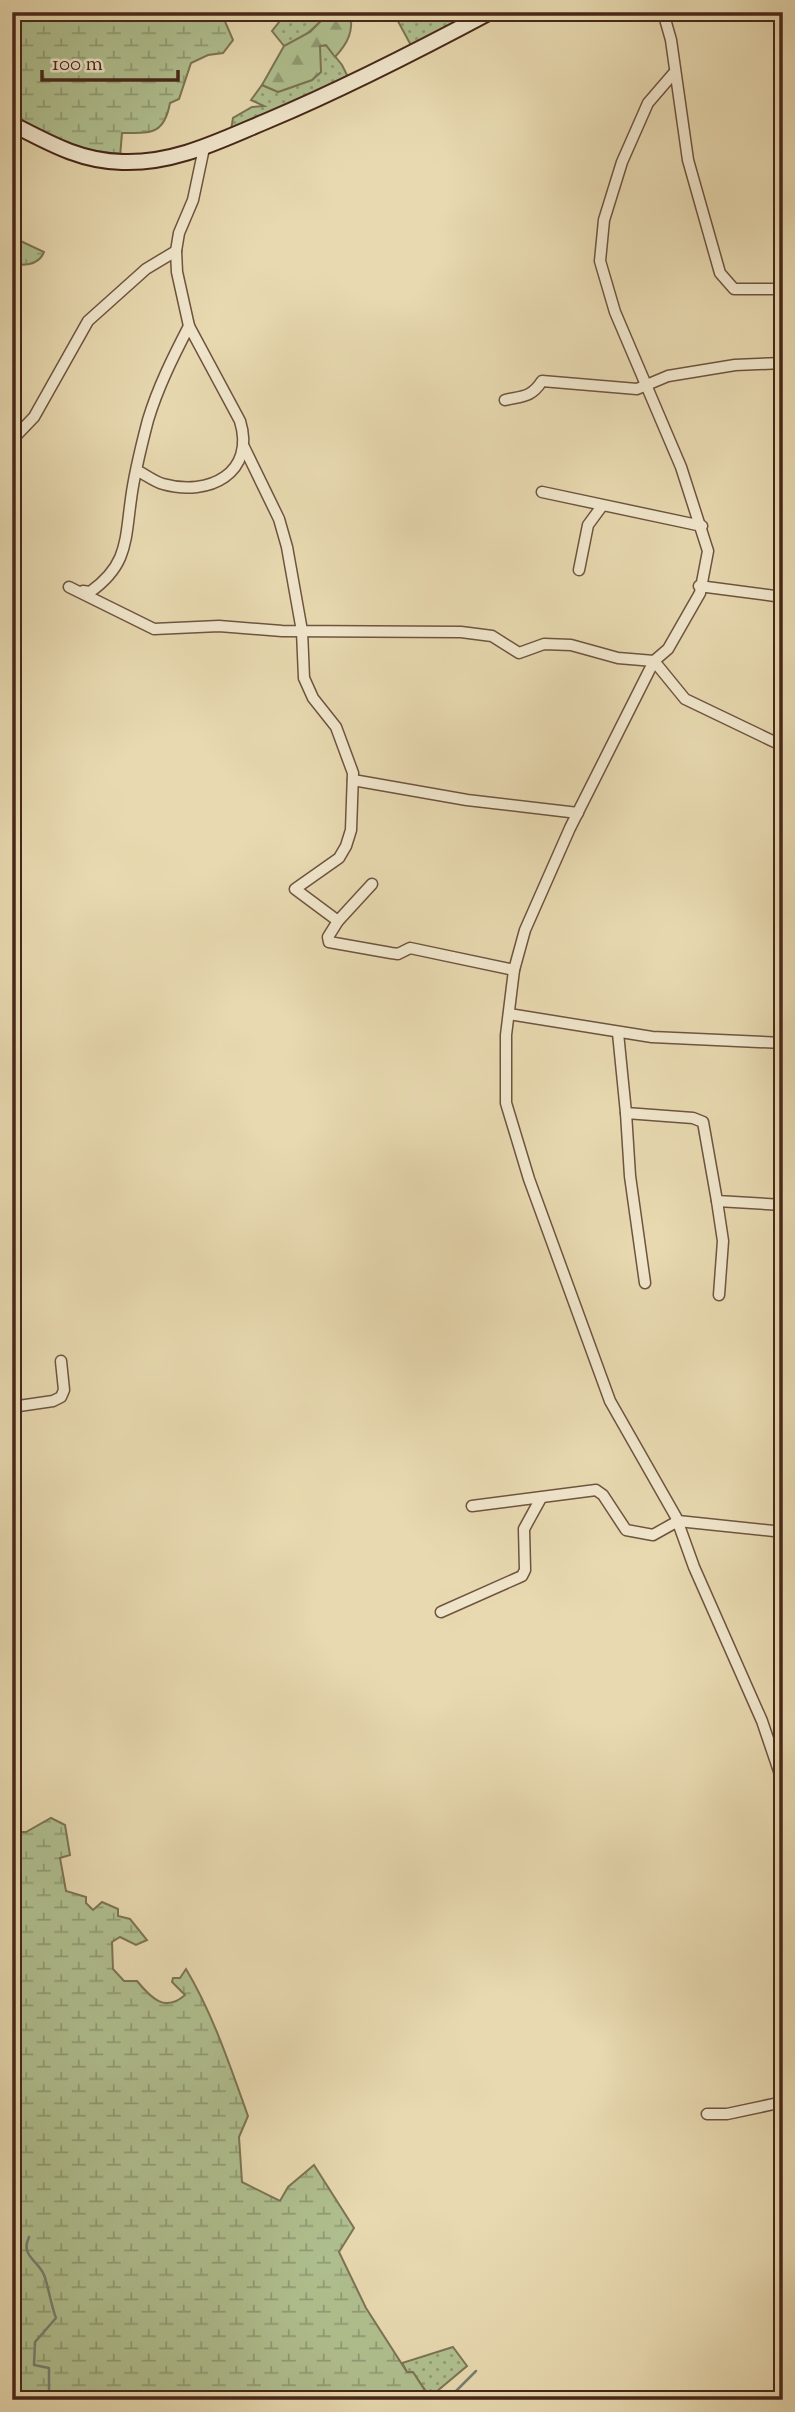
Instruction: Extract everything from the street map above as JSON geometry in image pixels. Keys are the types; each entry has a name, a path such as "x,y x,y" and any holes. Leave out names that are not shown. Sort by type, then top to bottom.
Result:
{"main road":[{"path":"12,124 65,152 92,159 140,162 204,148 393,65 490,12"}],"street":[{"path":"663,12 671,40 673,74 686,152 720,273 734,289 783,289"},
{"path":"673,74 648,103 622,162 601,238 600,261 615,312 681,467 708,551 699,586 700,593 668,649 653,661 578,813 525,930 514,970 504,1059 506,1103 529,1179 611,1401 678,1521 702,1586 762,1721 783,1783"},
{"path":"138,471 162,484 208,483 233,472 244,456 240,421 189,326 177,272 179,233 193,200 204,148"},
{"path":"12,440 39,408 88,321 146,269 176,251"},
{"path":"189,326 156,397 141,447 122,558 115,570 90,592 69,587 154,629 219,626 302,631 461,632 492,636 519,653 544,644 653,661 685,699 783,746"},
{"path":"505,400 525,398 535,393 541,381 637,388 668,376 735,365 783,363"},
{"path":"244,447 279,519 302,631 304,678 313,698 336,727 345,747 353,780 351,830 346,846 339,858 295,889 338,922"},
{"path":"542,492 702,526"},
{"path":"579,570 588,524 602,506"},
{"path":"699,586 775,596 783,594"},
{"path":"353,780 467,800 578,813"},
{"path":"372,884 338,922 328,937 329,942 398,954 410,948 514,970"},
{"path":"509,1014 618,1033 783,1043"},
{"path":"618,1033 630,1176 645,1283"},
{"path":"626,1113 693,1118 703,1122 723,1241 719,1295"},
{"path":"717,1201 783,1205"},
{"path":"12,1407 53,1401 61,1397 64,1390 61,1361"},
{"path":"472,1506 596,1490 603,1495 626,1530 653,1535 678,1521 783,1532"},
{"path":"441,1612 522,1576 526,1570 524,1529 541,1498"},
{"path":"707,2114 727,2114 783,2102"}],"green space":[{"path":"12,12 221,12 233,40 223,53 208,55 191,63 179,99 170,103 160,127 148,132 122,133 120,157 104,155 103,152 71,148 12,120"},
{"path":"280,12 330,12 303,37 284,46 272,31 279,22"},
{"path":"330,12 350,12 351,19 349,36 335,57 326,45 320,46 321,72 312,80 278,92 262,85 284,46 310,32"},
{"path":"393,12 474,12 477,18 414,51"},
{"path":"326,45 349,79 231,130 233,118 252,107 264,106 251,100 262,85 278,92 312,80 320,72 320,46"},
{"path":"12,237 44,252 42,256 31,264 12,264"},
{"path":"51,1818 65,1825 70,1855 60,1858 66,1891 86,1897 86,1903 93,1910 102,1902 118,1909 118,1916 130,1919 147,1940 136,1945 120,1937 112,1942 113,1969 124,1981 137,1981 153,1998 165,2003 171,2003 185,1995 172,1982 173,1978 180,1978 186,1969 196,1986 248,2116 239,2137 242,2182 280,2201 288,2187 314,2165 354,2228 339,2252 366,2308 407,2372 413,2372 431,2400 12,2400 12,1832 26,1832"},
{"path":"453,2347 467,2366 430,2397 413,2373 407,2372 402,2363"}],"waterway":[{"path":"78,147 96,152 135,155"},
{"path":"29,2237 28,2253 44,2275 56,2318 35,2342 34,2365 49,2368 49,2400"},
{"path":"447,2400 476,2371"},
{"path":"294,2395 305,2400"}]}
